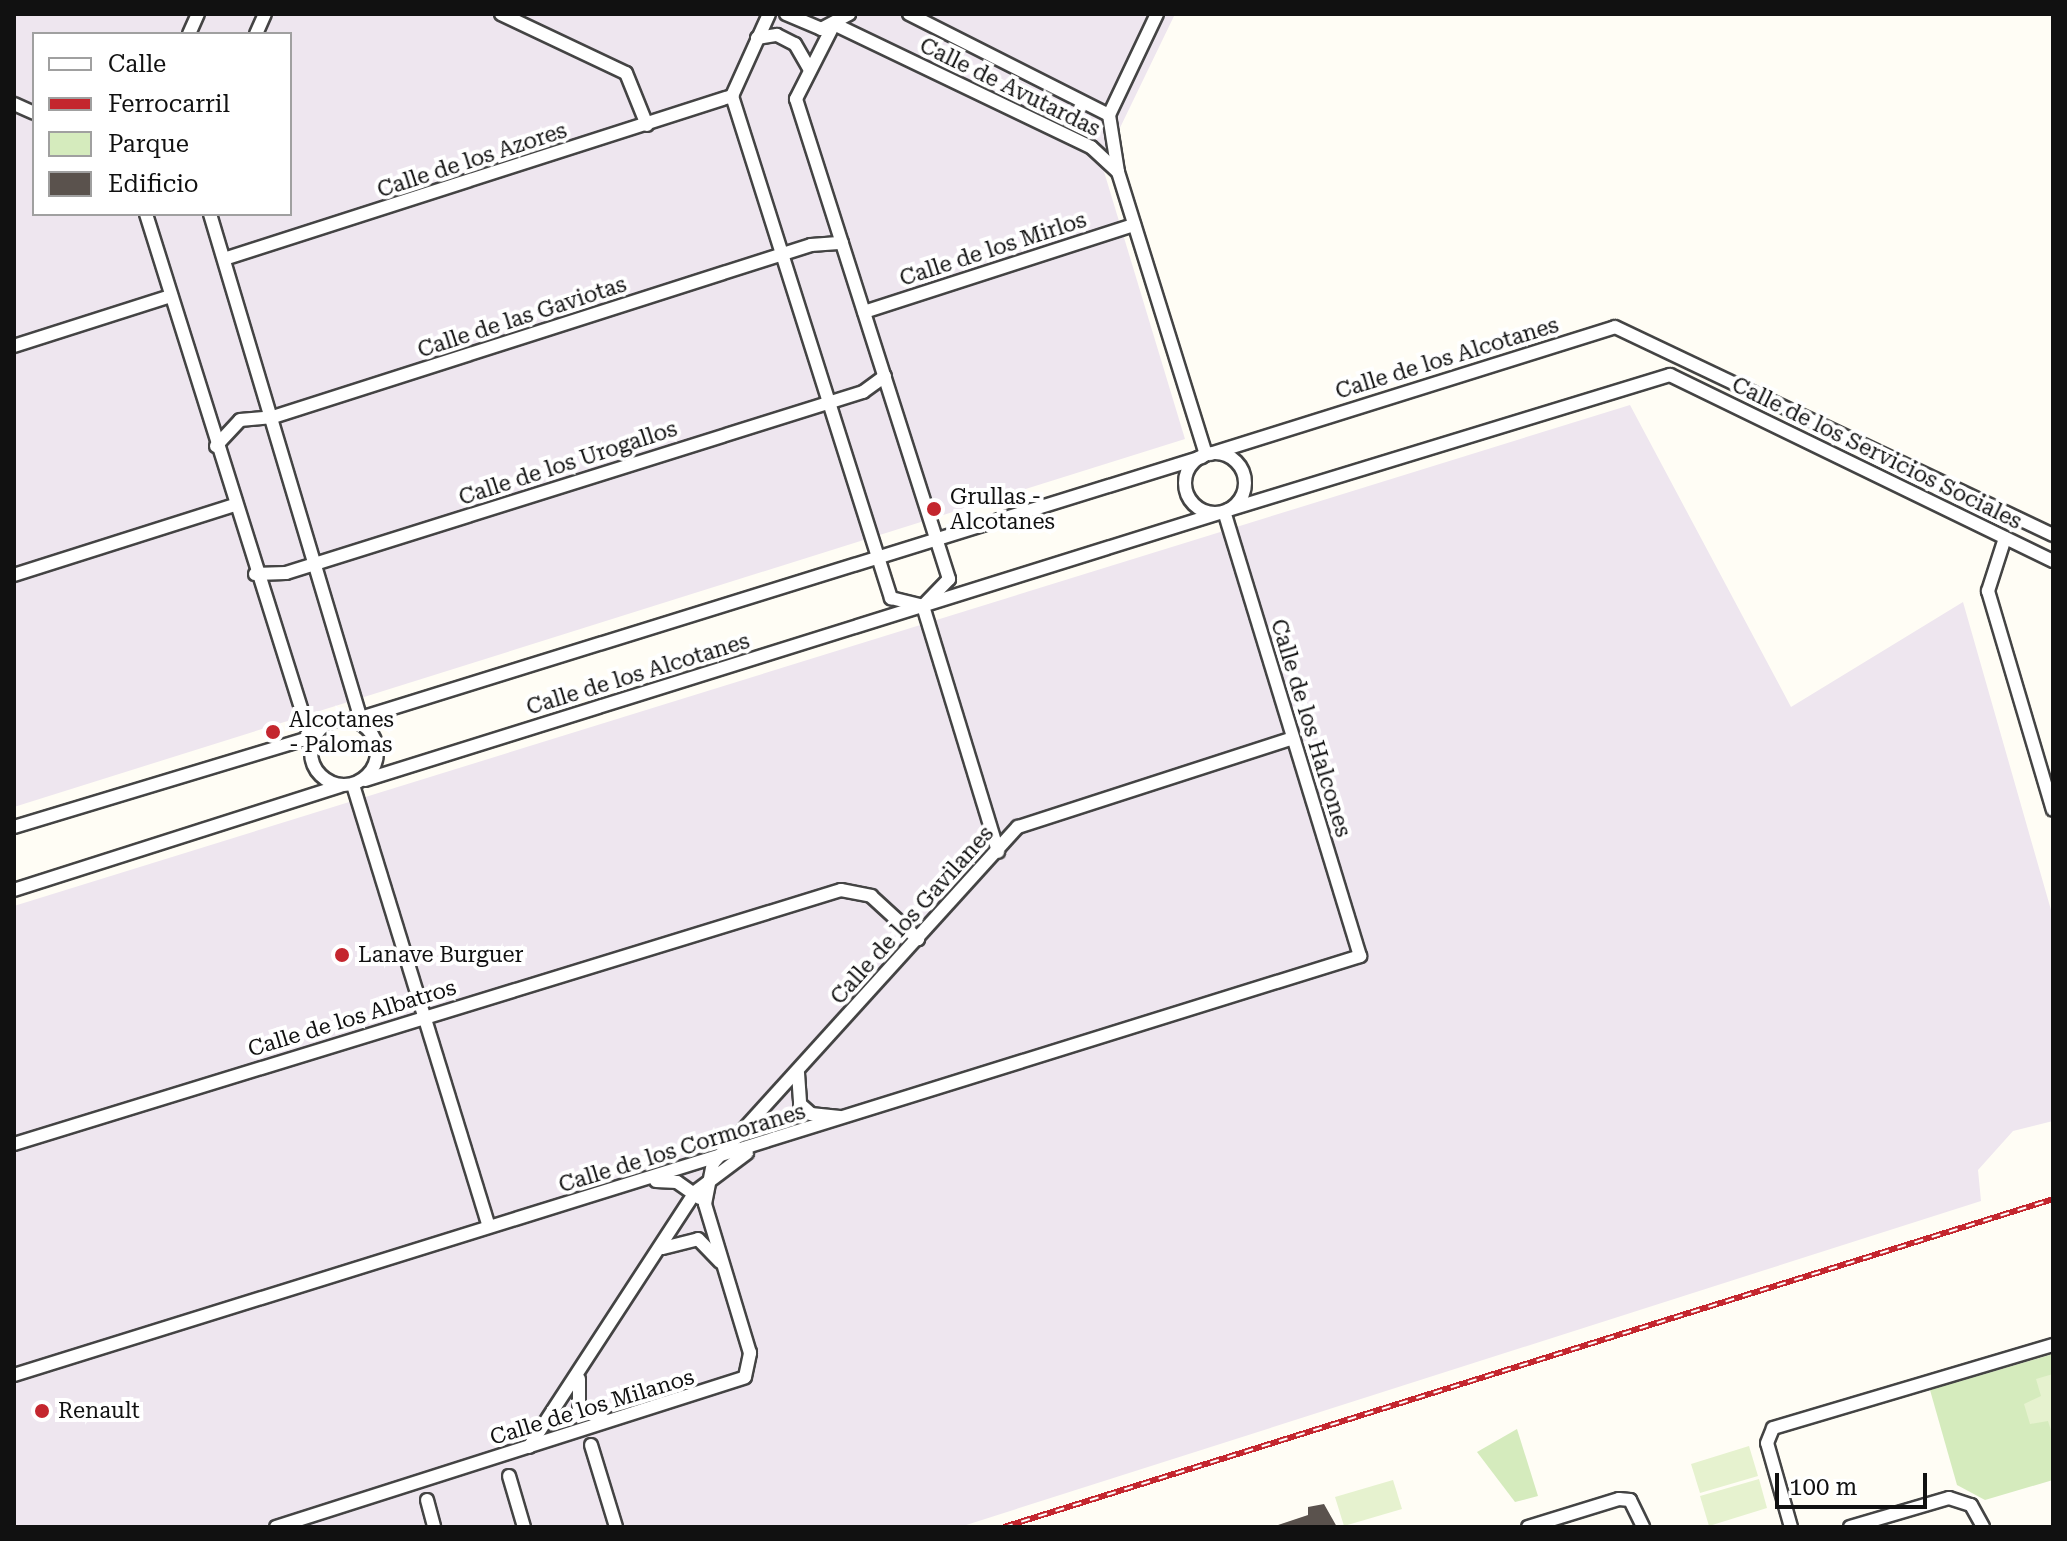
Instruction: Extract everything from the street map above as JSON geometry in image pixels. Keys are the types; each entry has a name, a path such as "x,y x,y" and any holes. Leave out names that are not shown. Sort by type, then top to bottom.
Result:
{"street":[{"path":"501,14 626,73 647,125"},
{"path":"769,14 732,96 891,598 923,606"},
{"name":"Calle de Avutardas","path":"786,14 809,29 835,26 1091,147 1118,172"},
{"path":"849,14 835,26 796,99 949,579 923,606"},
{"name":"Calle de Avutardas","path":"909,14 1109,115 1118,172 1206,455"},
{"path":"1109,115 1157,14"},
{"path":"757,38 777,35 795,44 810,70"},
{"name":"Calle de los Azores","path":"224,259 732,96"},
{"path":"147,216 255,574 312,739 318,773 353,784"},
{"path":"211,216 318,562 359,721 377,744 353,784 489,1226"},
{"name":"Calle de los Mirlos","path":"864,312 1134,225"},
{"name":"Calle de las Gaviotas","path":"216,446 240,420 273,417 783,255 842,243"},
{"path":"14,346 171,296"},
{"name":"Calle de los Alcotanes","path":"359,721 1615,327 1693,361"},
{"name":"Calle de los Servicios Sociales","path":"1693,361 2053,535"},
{"name":"Calle de los Alcotanes","path":"14,890 1658,375 1683,381"},
{"name":"Calle de los Urogallos","path":"255,574 318,562 829,401 885,376"},
{"name":"Calle de los Servicios Sociales","path":"1683,381 2053,561"},
{"path":"1206,455 1241,470 1241,497 1224,512 1201,510 1188,496 1185,478 1206,455"},
{"path":"14,575 235,505"},
{"name":"Calle de los Halcones","path":"1224,512 1360,956"},
{"path":"2005,538 1988,591 2053,810"},
{"path":"923,606 998,852"},
{"path":"14,827 312,739 335,720 359,721"},
{"name":"Calle de los Gavilanes","path":"529,1447 700,1188 707,1171 724,1157 801,1066 1018,827 1293,738"},
{"name":"Calle de los Albatros","path":"14,1144 841,890 871,896 918,939"},
{"name":"Calle de los Cormoranes","path":"14,1375 489,1226 859,1115 1360,956"},
{"path":"801,1066 794,1093 811,1114 859,1115"},
{"name":"Calle de los Gavilanes","path":"700,1188 752,1148"},
{"path":"649,1180 700,1188"},
{"name":"Calle de los Milanos","path":"276,1527 745,1377 750,1353 700,1188"},
{"path":"657,1252 672,1241 698,1239 724,1267"},
{"path":"1791,1527 1767,1443 1773,1428 2053,1345"},
{"name":"Calle de los Gavilanes","path":"586,1360 575,1389 579,1409 594,1420 616,1420"},
{"path":"591,1445 616,1527"},
{"path":"509,1476 524,1527"},
{"path":"1850,1527 1949,1498 1971,1505 1983,1527"},
{"path":"1528,1527 1619,1499 1630,1500 1643,1527"},
{"path":"427,1500 434,1527"}],"shaded area":[{"path":"14,14 1175,14 1102,165 1185,439 14,807"},
{"path":"1630,405 1791,707 1963,602 2053,917 2053,1121 2013,1131 1978,1170 1981,1201 960,1527 14,1527 14,906"}],"green space":[{"path":"2053,1354 2053,1480 1985,1500 1957,1485 1930,1390"},
{"path":"2053,1374 2053,1437 2048,1421 2030,1424 2024,1404 2041,1396 2036,1379"},
{"path":"1517,1429 1538,1496 1515,1502 1477,1452"},
{"path":"1749,1446 1758,1476 1700,1493 1691,1464"},
{"path":"1759,1479 1767,1508 1709,1526 1700,1496"},
{"path":"1393,1480 1402,1509 1344,1526 1335,1497"}],"building":[{"path":"1324,1504 1337,1527 1272,1527 1308,1515 1308,1507"}],"railway":[{"path":"1004,1527 2053,1199"}],"place":[{"name":"Grullas - Alcotanes","path":"934,509"},
{"name":"Alcotanes - Palomas","path":"273,732"},
{"name":"Lanave Burguer","path":"342,955"},
{"name":"Renault","path":"42,1411"}]}
